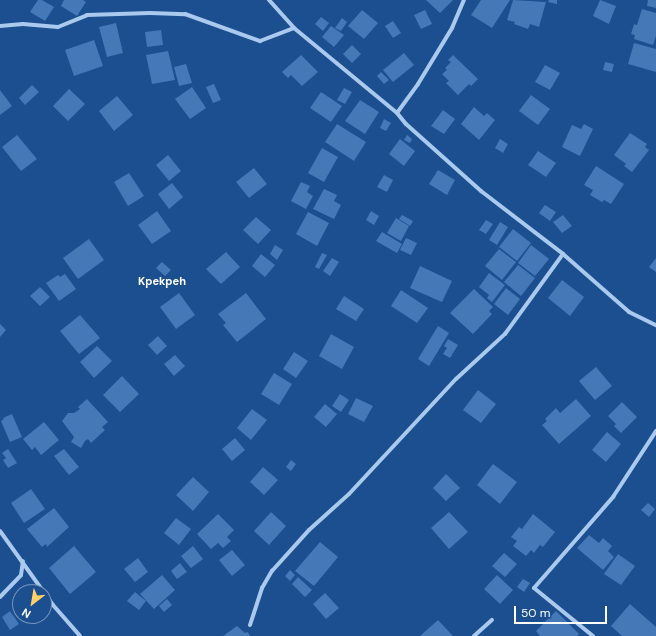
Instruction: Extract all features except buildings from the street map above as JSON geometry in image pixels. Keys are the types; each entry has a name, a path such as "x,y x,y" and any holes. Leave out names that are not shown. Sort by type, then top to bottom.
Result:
{"street":[{"path":"269,0 294,28 397,113 406,124 481,191 562,254 629,312 656,325"},
{"path":"397,113 418,84 452,28 464,0"},
{"path":"0,26 23,24 58,26 87,15 150,12 185,14 225,30 260,40 294,28"},
{"path":"250,625 262,588 272,571 309,530 354,488 456,379 505,334 562,254"},
{"path":"593,636 534,588 613,497 656,431"},
{"path":"0,531 23,560 53,605 80,636"},
{"path":"0,597 21,575 23,560"},
{"path":"474,636 492,620"}],"district":[{"name":"Kpekpeh","path":"162,281"}]}
